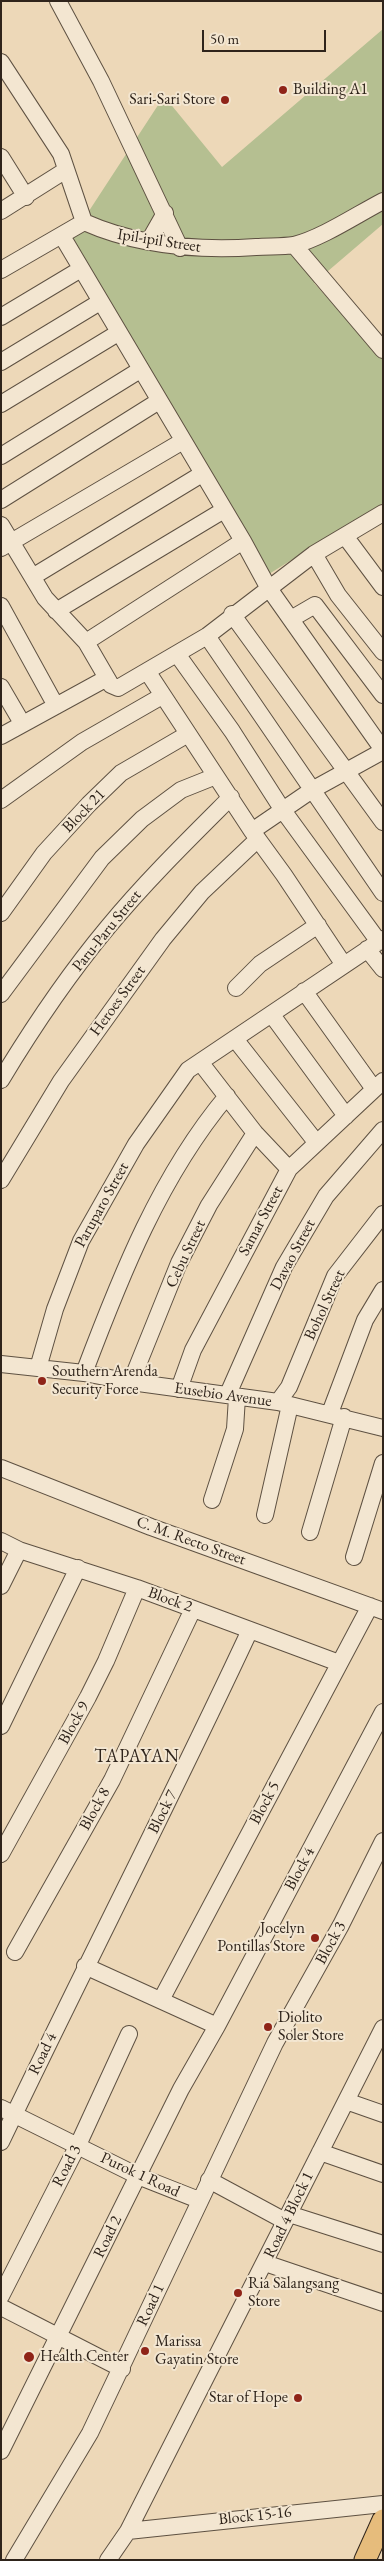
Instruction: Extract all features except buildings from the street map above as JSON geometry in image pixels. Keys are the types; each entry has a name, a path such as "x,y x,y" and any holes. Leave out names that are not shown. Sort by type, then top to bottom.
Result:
{"main road":[{"path":"365,2560 383,2520"}],"street":[{"path":"58,1 101,81 121,128 165,213 180,248"},
{"path":"1,62 61,154 84,222 1,270"},
{"path":"1,156 26,197"},
{"path":"1,212 66,170"},
{"name":"Ipil-ipil Street","path":"84,222 110,234 180,248 215,250 294,245 383,201"},
{"path":"149,242 165,213"},
{"path":"62,236 243,541 268,587 383,751"},
{"path":"294,245 383,350"},
{"path":"1,317 81,269"},
{"path":"1,362 100,302"},
{"path":"1,404 118,333"},
{"path":"1,456 140,370"},
{"path":"1,500 159,401"},
{"path":"7,545 183,441"},
{"path":"34,576 202,474"},
{"path":"56,611 224,510"},
{"path":"1,525 7,545 34,576 45,598 86,642 111,686 118,688 207,636 232,614 314,554 383,512"},
{"path":"345,536 383,587"},
{"path":"86,642 243,541"},
{"path":"314,554 338,595 383,652"},
{"path":"291,619 315,605 383,695"},
{"path":"1,606 56,706"},
{"path":"232,614 344,771 383,822"},
{"path":"207,636 383,893"},
{"path":"177,654 232,730 282,809 376,943 383,969"},
{"path":"147,671 162,696 232,797 255,835 344,964"},
{"path":"1,736 107,678"},
{"path":"1,687 22,723"},
{"path":"1,800 82,742 162,696"},
{"name":"Block 21","path":"1,912 44,854 121,773 188,734"},
{"name":"Heroes Street","path":"1,1180 61,1081 163,938 202,892 282,809 344,771 383,751"},
{"path":"1,994 102,858 142,819 181,790 216,776"},
{"name":"Paru-Paru Street","path":"1,1080 43,1013 107,928 169,858 232,797"},
{"path":"236,988 260,964 318,925"},
{"name":"Paruparo Street","path":"38,1368 55,1309 81,1241 136,1144 188,1070 376,943"},
{"path":"304,991 379,1085"},
{"path":"272,1015 346,1116"},
{"path":"235,1038 316,1142"},
{"path":"200,1062 255,1133 289,1169"},
{"name":"Samar Street","path":"179,1389 193,1350 289,1169 379,1085"},
{"path":"84,1373 114,1292 152,1210 203,1125 227,1096"},
{"name":"Davao Street","path":"212,1500 235,1429 233,1396 284,1267 326,1196 383,1130"},
{"name":"Cebu Street","path":"130,1382 180,1263 209,1205 255,1133"},
{"name":"Bohol Street","path":"265,1515 284,1404 289,1387 335,1276 383,1214"},
{"path":"310,1532 337,1415 366,1320 383,1290"},
{"name":"Eusebio Avenue","path":"1,1364 84,1373 130,1382 284,1404 382,1425"},
{"path":"354,1557 383,1463"},
{"name":"C. M. Recto Street","path":"1,1468 151,1527 376,1608"},
{"name":"Block 2","path":"1,1540 19,1550 137,1588 339,1663"},
{"path":"1,1586 19,1550"},
{"path":"1,1726 78,1568"},
{"name":"Block 9","path":"1,1854 92,1690 137,1588"},
{"name":"Block 5","path":"161,2000 339,1663 376,1608"},
{"name":"Block 8","path":"15,1952 112,1780 193,1609"},
{"name":"Block 7","path":"85,1966 190,1760 250,1630"},
{"name":"Block 4","path":"217,2026 383,1712"},
{"name":"Block 3","path":"275,2043 340,1925 383,1841"},
{"path":"85,1966 217,2026"},
{"name":"Road 4","path":"1,2142 8,2111 85,1966"},
{"name":"Road 2","path":"1,2450 60,2336 181,2089 217,2026"},
{"name":"Road 4 Block 1","path":"108,2560 128,2530 346,2101 378,2050 383,2028"},
{"name":"Road 3","path":"1,2296 78,2145 129,2034"},
{"name":"Road 1","path":"14,2560 90,2433 275,2043"},
{"path":"346,2101 383,2114"},
{"name":"Purok 1 Road","path":"8,2111 138,2176 199,2200"},
{"path":"320,2152 383,2174"},
{"path":"209,2180 287,2217 383,2244"},
{"path":"265,2263 383,2303"},
{"path":"1,2307 122,2369"},
{"name":"Block 15-16","path":"128,2530 383,2504"}],"green space":[{"path":"383,29 383,224 314,283 383,359 383,503 269,574 72,237 164,96 222,167"}],"place":[{"name":"Building A1","path":"283,90"},
{"name":"Sari-Sari Store","path":"225,100"},
{"name":"Southern Arenda Security Force","path":"42,1381"},
{"name":"Jocelyn Pontillas Store","path":"315,1938"},
{"name":"Diolito Soler Store","path":"268,2027"},
{"name":"Ria Salangsang Store","path":"238,2293"},
{"name":"Marissa Gayatin Store","path":"145,2351"},
{"name":"Health Center","path":"29,2357"},
{"name":"Star of Hope","path":"298,2398"}],"district":[{"name":"TAPAYAN","path":"137,1757"}]}
